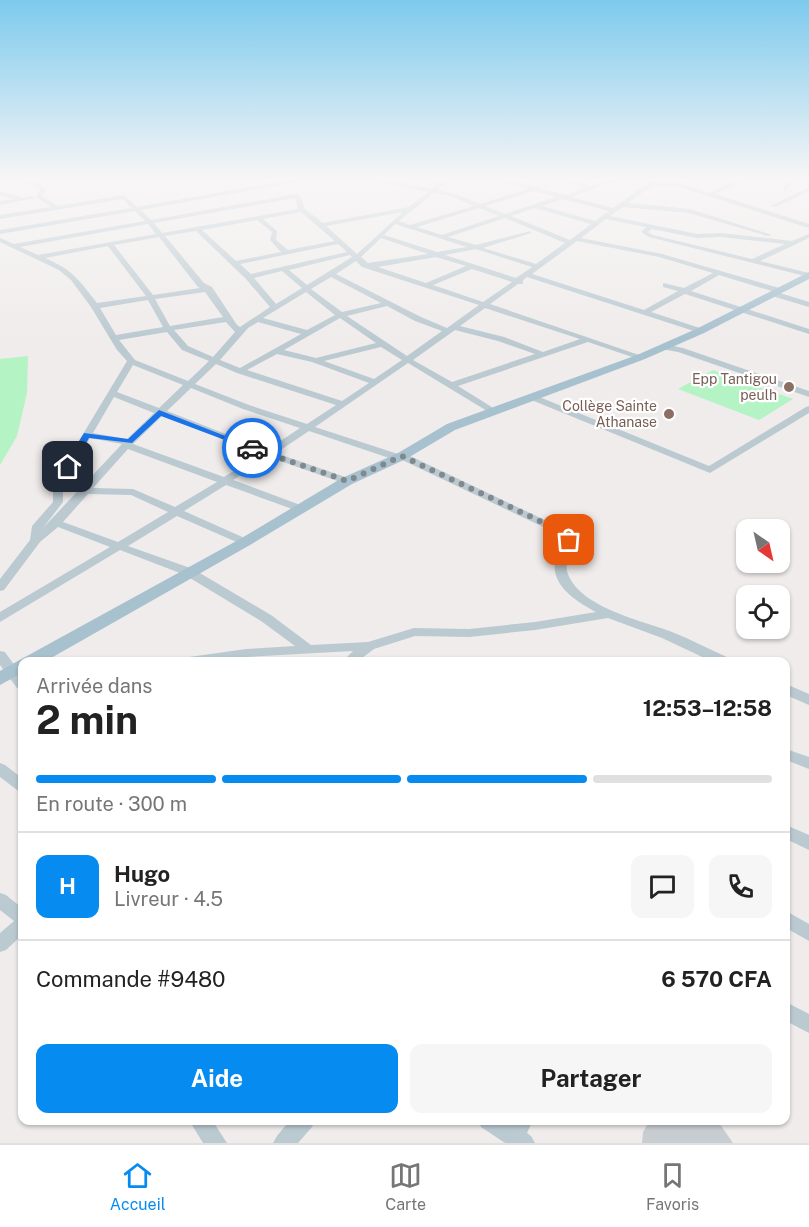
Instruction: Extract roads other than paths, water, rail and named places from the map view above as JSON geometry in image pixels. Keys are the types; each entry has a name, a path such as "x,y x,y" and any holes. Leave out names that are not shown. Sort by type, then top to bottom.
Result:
{"main road":[{"path":"39,657 245,542 347,481 399,457 451,427 641,357 700,331 809,275"}],"street":[{"path":"13,246 92,231"},
{"path":"158,231 201,285 209,289 227,320 240,332"},
{"path":"36,258 176,231"},
{"path":"201,231 249,277 275,308"},
{"path":"274,231 273,240 287,253"},
{"path":"328,231 354,256 370,267 641,357"},
{"path":"0,587 36,540 56,523 128,443 215,360 240,332 257,319 333,275 385,231"},
{"path":"427,231 539,267"},
{"path":"444,236 458,231"},
{"path":"547,231 574,241 660,255 777,292 809,305"},
{"path":"0,618 178,510 343,404 486,306 587,231"},
{"path":"645,231 651,236 809,275"},
{"path":"673,231 697,236 715,235 790,243"},
{"path":"754,231 790,243"},
{"path":"370,267 478,247 529,232"},
{"path":"381,236 470,267 646,312 700,331"},
{"path":"753,261 809,236"},
{"path":"0,240 66,271 95,306 131,361 188,385 306,428 399,457 564,533 569,540 561,563 561,571 565,580 582,598 607,614 666,634 715,657"},
{"path":"235,263 339,242"},
{"path":"109,243 151,298 168,329 192,353 343,404"},
{"path":"249,277 354,256"},
{"path":"424,286 470,267"},
{"path":"284,269 307,290 382,344 492,411"},
{"path":"646,312 718,273"},
{"path":"333,275 418,319 501,339 544,355"},
{"path":"666,285 809,332"},
{"path":"95,306 209,289"},
{"path":"240,371 340,315 390,303"},
{"path":"257,319 307,333"},
{"path":"115,338 227,320"},
{"path":"798,328 809,322"},
{"path":"451,385 586,340"},
{"path":"315,360 382,344"},
{"path":"664,347 680,350 809,394"},
{"path":"277,351 315,360 375,382"},
{"path":"36,540 38,526 58,502 58,484 131,361"},
{"path":"112,393 159,413 347,481"},
{"path":"532,397 710,470 809,409"},
{"path":"87,435 128,443 222,481 299,508"},
{"path":"84,491 133,492 178,510 245,542"},
{"path":"56,523 189,572 266,618 308,649"},
{"path":"230,657 308,649 369,646 414,632 478,632 607,614"},
{"path":"355,657 369,646"},
{"path":"0,655 15,675"},
{"path":"790,691 809,700"},
{"path":"790,756 809,763"},
{"path":"0,769 18,783"},
{"path":"790,833 809,843"},
{"path":"0,900 18,915"},
{"path":"790,921 809,933"},
{"path":"0,944 18,928"},
{"path":"790,1013 809,1024"},
{"path":"203,1125 216,1143"},
{"path":"284,1143 300,1125"},
{"path":"500,1125 520,1133"}],"place":[{"name":"Epp Tantigou peulh","path":"789,387"},
{"name":"Collège Sainte Athanase","path":"669,414"}]}
